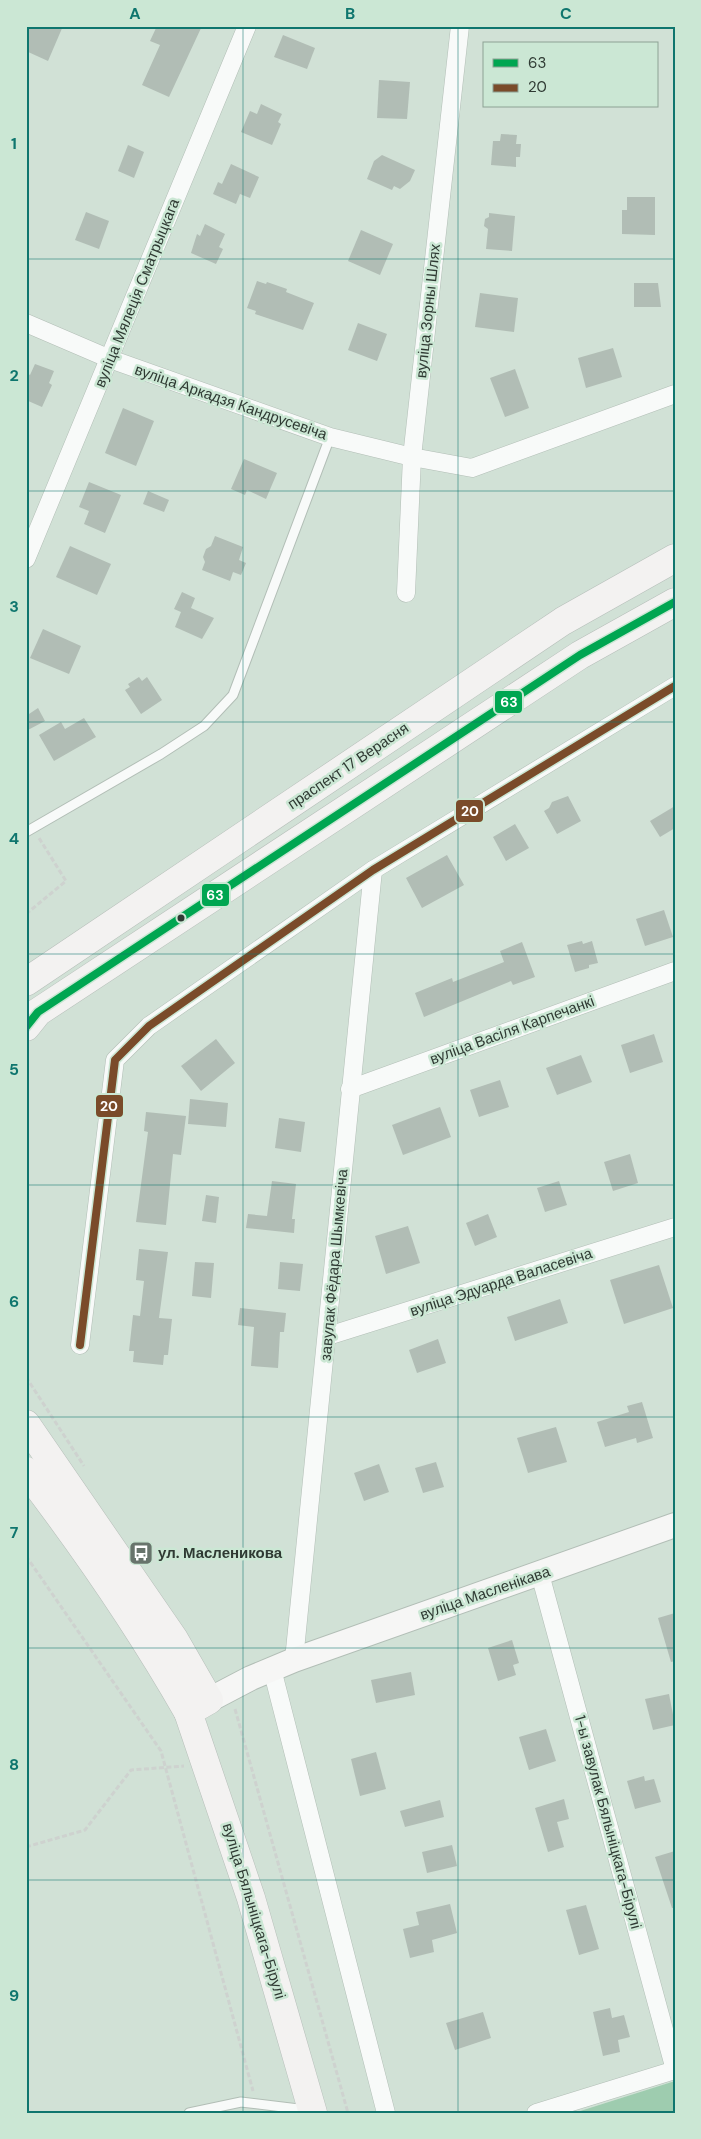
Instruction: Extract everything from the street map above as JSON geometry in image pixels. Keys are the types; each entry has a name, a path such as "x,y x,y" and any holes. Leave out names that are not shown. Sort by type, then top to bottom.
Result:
{"main road":[{"name":"праспект 17 Верасня","path":"26,982 563,621 675,558"},
{"path":"26,1027 38,1012 580,655 675,602"},
{"name":"вуліца Бялыніцкага-Бірулі","path":"26,1424 174,1639 199,1706 207,1764 251,1898 313,2112"},
{"name":"вуліца Бялыніцкага-Бірулі","path":"26,1471 57,1512 154,1652 199,1706"},
{"name":"вуліца Масленікава","path":"294,1660 675,1525"},
{"path":"199,1706 229,1688 294,1660"}],"street":[{"name":"вуліца Мялеція Сматрыцкага","path":"26,559 247,26"},
{"name":"вуліца Зорны Шлях","path":"406,593 412,457 456,27"},
{"name":"вуліца Аркадзя Кандрусевіча","path":"26,323 110,359 330,437 412,457 472,468 675,394"},
{"path":"80,1345 115,1060 149,1026 373,870 675,686"},
{"name":"завулак Фёдара Шымкевіча","path":"294,1660 328,1336 350,1088 373,870"},
{"name":"вуліца Васіля Карпечанкі","path":"350,1088 675,971"},
{"name":"вуліца Эдуарда Валасевіча","path":"328,1336 675,1227"},
{"name":"1-ы завулак Бялыніцкага-Бірулі","path":"540,1574 675,2070"},
{"path":"272,1669 386,2113"},
{"path":"536,2113 675,2070"}],"lane":[{"path":"30,830 161,754 204,726 233,695 330,437"},
{"path":"190,2113 241,2102 313,2112"}],"path":[{"path":"26,914 66,881 30,830"},
{"path":"26,1556 161,1751 257,2104"},
{"path":"26,1847 85,1830 131,1770 207,1764"}],"green space":[{"path":"675,2081 675,2113 574,2113"}],"building":[{"path":"26,26 63,26 48,61 26,51"},
{"path":"157,26 202,26 169,97 142,85 160,45 150,41"},
{"path":"283,35 315,48 307,69 274,57"},
{"path":"379,80 410,82 407,119 377,118"},
{"path":"261,104 282,114 278,122 281,124 272,145 241,132 250,111 257,114"},
{"path":"501,134 517,135 516,144 521,144 520,157 516,157 516,167 491,165 493,141 500,141"},
{"path":"128,145 144,152 134,178 118,171"},
{"path":"382,155 415,170 410,181 400,189 394,186 392,190 367,179 374,161"},
{"path":"231,164 259,177 250,198 240,194 236,204 213,194 218,182 222,184"},
{"path":"627,197 655,197 655,235 622,234 622,210 627,210"},
{"path":"86,212 109,221 99,249 75,240"},
{"path":"489,213 515,216 512,251 486,249 488,229 484,226 485,219 489,217"},
{"path":"205,224 225,234 219,247 223,249 216,264 191,253 197,234 200,236"},
{"path":"361,230 393,244 380,275 348,261"},
{"path":"257,281 266,284 267,282 287,289 286,292 314,303 303,330 255,314 256,311 247,308"},
{"path":"634,283 658,283 661,307 634,307"},
{"path":"480,293 518,298 514,332 475,327"},
{"path":"358,323 387,334 377,361 348,350"},
{"path":"613,348 622,377 586,388 578,358"},
{"path":"35,364 54,371 49,383 52,385 42,407 26,400 26,373 30,375"},
{"path":"515,369 529,408 505,417 490,378"},
{"path":"123,408 154,421 136,466 105,453"},
{"path":"244,459 277,473 266,499 247,490 245,495 231,489"},
{"path":"89,482 121,495 105,533 84,524 89,511 79,507"},
{"path":"148,491 169,500 164,512 143,504"},
{"path":"215,536 243,547 239,560 246,563 241,575 233,572 230,581 202,570 206,549 211,546"},
{"path":"70,546 111,564 97,595 56,577"},
{"path":"182,592 195,598 191,608 214,618 202,639 175,627 181,612 174,609"},
{"path":"43,629 81,646 69,674 30,658"},
{"path":"139,677 142,681 147,677 162,700 141,714 125,690 130,687 128,684"},
{"path":"38,708 45,721 26,731 26,716"},
{"path":"84,718 96,737 54,761 39,735 61,722 65,729"},
{"path":"568,796 581,821 557,834 544,811 549,808 552,802"},
{"path":"675,806 675,828 660,837 650,821"},
{"path":"515,824 529,848 506,861 493,837"},
{"path":"447,855 464,885 422,908 406,878"},
{"path":"664,910 673,937 645,946 636,919"},
{"path":"582,941 583,944 592,941 598,963 575,972 567,945"},
{"path":"522,942 535,977 513,985 511,981 424,1017 415,993 452,978 453,982 504,962 500,951"},
{"path":"654,1034 663,1062 630,1073 621,1045"},
{"path":"216,1039 235,1063 201,1091 181,1066"},
{"path":"581,1055 592,1082 557,1095 546,1068"},
{"path":"500,1080 509,1107 479,1117 470,1090"},
{"path":"190,1099 228,1103 226,1127 188,1124"},
{"path":"440,1107 451,1137 403,1155 392,1125"},
{"path":"146,1112 186,1116 181,1155 173,1154 166,1225 136,1222 148,1132 144,1131"},
{"path":"279,1118 305,1122 301,1152 275,1148"},
{"path":"630,1154 638,1183 613,1191 604,1162"},
{"path":"272,1181 296,1184 292,1219 295,1219 294,1233 246,1228 248,1214 267,1216"},
{"path":"559,1181 567,1205 545,1212 537,1188"},
{"path":"206,1195 219,1197 216,1223 202,1221"},
{"path":"488,1214 497,1237 475,1246 466,1223"},
{"path":"408,1226 420,1263 386,1274 375,1236"},
{"path":"139,1249 168,1252 159,1318 172,1319 168,1355 164,1355 163,1365 133,1362 134,1351 129,1351 133,1315 140,1316 144,1281 136,1280"},
{"path":"195,1262 214,1263 211,1298 192,1296"},
{"path":"280,1262 303,1264 300,1291 278,1289"},
{"path":"659,1265 673,1308 624,1324 610,1280"},
{"path":"560,1299 568,1323 515,1341 507,1317"},
{"path":"240,1308 286,1313 284,1332 280,1332 278,1368 251,1366 254,1327 238,1325"},
{"path":"438,1339 446,1363 417,1373 409,1350"},
{"path":"642,1402 653,1438 637,1443 636,1438 605,1447 597,1422 629,1412 627,1406"},
{"path":"556,1427 567,1462 528,1473 517,1438"},
{"path":"436,1462 444,1487 423,1493 415,1468"},
{"path":"379,1464 389,1492 364,1501 354,1473"},
{"path":"675,1613 675,1661 671,1662 658,1618"},
{"path":"512,1640 519,1663 513,1665 516,1675 498,1681 488,1648"},
{"path":"411,1672 415,1695 376,1703 371,1680"},
{"path":"669,1694 675,1725 653,1730 645,1699"},
{"path":"546,1729 556,1761 529,1770 519,1737"},
{"path":"376,1752 386,1789 360,1796 351,1759"},
{"path":"644,1776 645,1781 654,1779 661,1802 635,1809 627,1781"},
{"path":"564,1799 569,1819 557,1822 564,1847 548,1852 535,1808"},
{"path":"440,1800 444,1817 405,1827 400,1811"},
{"path":"452,1845 457,1866 427,1873 422,1852"},
{"path":"675,1851 675,1908 672,1908 655,1857"},
{"path":"450,1904 457,1933 432,1940 434,1952 410,1958 403,1929 419,1925 416,1912"},
{"path":"586,1905 599,1949 579,1955 566,1910"},
{"path":"610,2008 612,2018 624,2015 630,2037 618,2040 620,2052 603,2056 593,2012"},
{"path":"483,2012 491,2038 455,2050 446,2023"}],"transit line":[{"name":"63","path":"26,1027 38,1012 580,655 675,602"},
{"name":"20","path":"80,1345 115,1060 149,1026 373,870 675,686"}],"place":[{"name":"ул. Масленикова","path":"141,1553"}]}
